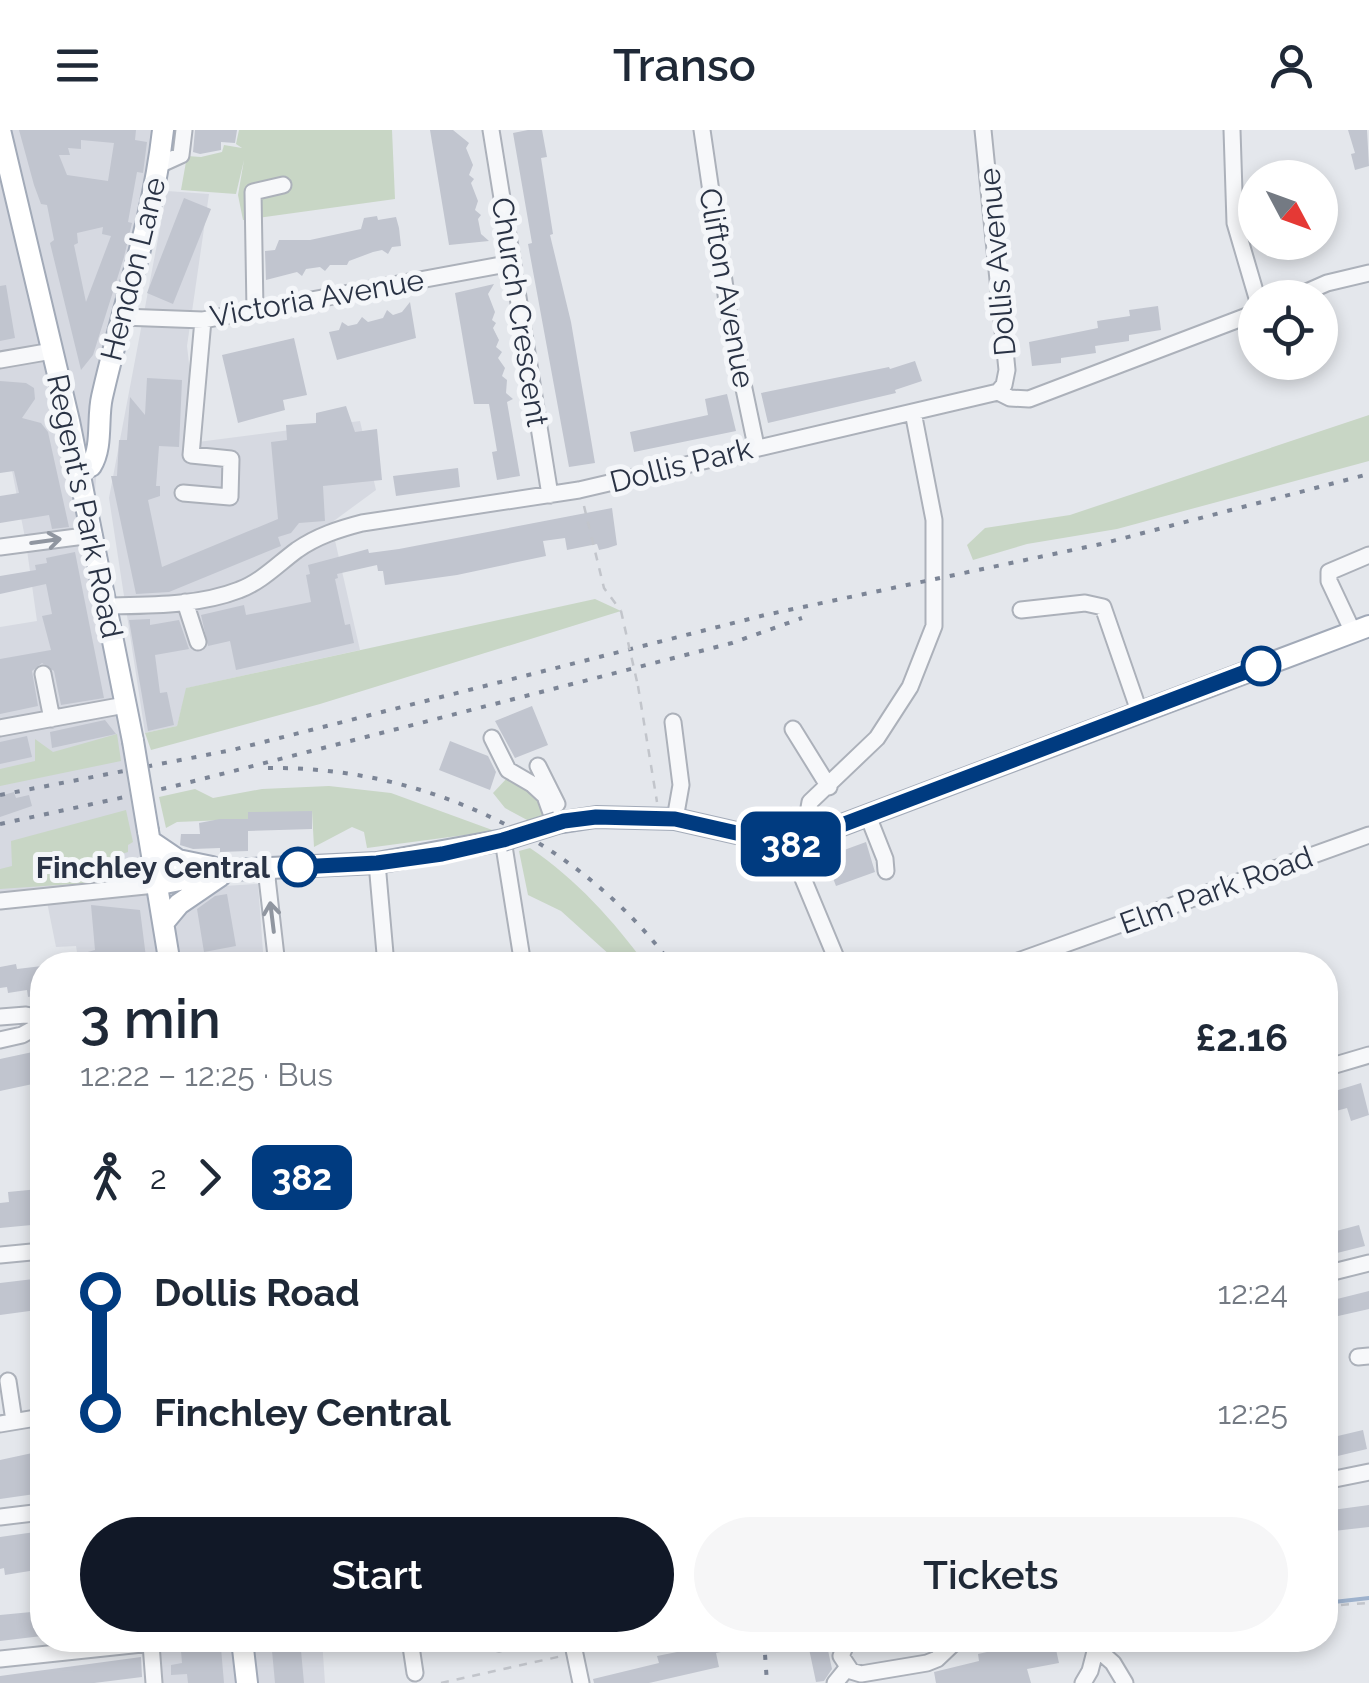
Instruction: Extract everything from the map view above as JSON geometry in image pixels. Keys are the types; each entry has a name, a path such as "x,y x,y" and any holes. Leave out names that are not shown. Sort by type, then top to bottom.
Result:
{"main road":[{"name":"Regent's Park Road","path":"0,130 6,178 67,410 133,741 168,952"},
{"name":"Hendon Lane","path":"79,471 95,460 100,407 141,253 163,130"},
{"path":"67,410 86,394 110,362"},
{"path":"67,410 100,407"},
{"path":"155,885 229,870 377,863 503,840 559,823 596,817 668,819 789,845 1361,629"},
{"path":"149,836 178,860 229,870"},
{"path":"164,922 179,904 229,870"},
{"path":"243,1652 247,1683"}],"street":[{"path":"159,165 181,155 184,130"},
{"name":"Church Crescent","path":"491,130 550,494"},
{"name":"Clifton Avenue","path":"702,130 730,322 756,446"},
{"name":"Dollis Avenue","path":"983,130 1007,370 998,392"},
{"path":"1232,130 1234,223 1251,280"},
{"path":"255,310 253,192 284,185"},
{"name":"Victoria Avenue","path":"122,317 202,320 512,263"},
{"path":"1338,280 1369,272"},
{"name":"Dollis Park","path":"106,606 185,602 238,591 262,578 299,548 344,528 580,490 998,392 1010,398 1029,399 1238,319"},
{"path":"183,493 230,497 231,459 191,456 202,320"},
{"path":"0,360 52,351"},
{"path":"817,836 807,819 810,802 877,738 910,688 934,626 934,520 913,412"},
{"path":"0,547 92,535"},
{"path":"1361,629 1329,581 1330,572 1369,555"},
{"path":"185,602 198,642"},
{"path":"1021,610 1085,603 1103,607 1139,711"},
{"path":"43,674 52,719"},
{"path":"0,728 125,705"},
{"path":"668,819 681,785 673,722"},
{"path":"793,729 829,787"},
{"path":"492,738 508,770 545,796 559,823"},
{"path":"538,766 559,823"},
{"path":"868,816 886,871"},
{"name":"Elm Park Road","path":"1043,952 1369,835"},
{"path":"503,840 520,952"},
{"path":"789,845 834,952"},
{"path":"377,863 385,952"},
{"path":"266,868 276,952"},
{"path":"0,901 155,885"},
{"path":"0,1017 30,1016"},
{"path":"0,1040 30,1029"},
{"path":"1338,1064 1368,1056"},
{"path":"0,1255 30,1252"},
{"path":"1338,1272 1368,1266"},
{"path":"7,1423 8,1381"},
{"path":"1338,1478 1369,1472"},
{"path":"0,1517 30,1513"},
{"path":"0,1660 73,1652"},
{"path":"154,1683 162,1652"},
{"path":"412,1652 415,1673"},
{"path":"574,1652 581,1683"},
{"path":"841,1652 848,1668 861,1674 927,1664 942,1652"},
{"path":"1092,1652 1086,1677 1122,1683"},
{"path":"1102,1652 1122,1683"},
{"path":"835,1683 848,1668"}],"path":[{"path":"580,490 604,588 621,611 668,819"},
{"path":"741,834 772,822 796,805 810,802"},
{"path":"772,822 791,823"},
{"path":"1338,1605 1369,1603"},
{"path":"441,1683 555,1652"}],"shaded area":[{"path":"0,130 163,130 101,408 92,535 155,885 79,895 258,884 263,952 77,952 76,946 56,947 46,897 0,901 0,627 37,621 10,460 0,461"},
{"path":"167,191 209,194 187,346 198,442 360,421 376,490 331,523 360,650 187,688 177,726 145,733 109,498"},
{"path":"159,1652 323,1652 325,1683 155,1683"}],"green space":[{"path":"239,130 392,130 395,199 243,220 238,195 244,160 236,194 181,190 187,156 222,152 224,145 242,148 236,144"},
{"path":"1369,415 1369,461 1117,529 1027,544 973,560 967,545 985,528 1070,515"},
{"path":"595,599 621,611 320,704 151,750 145,733 177,726 186,688"},
{"path":"117,734 121,761 0,786 0,769 35,761 35,739 53,752"},
{"path":"508,777 534,792 547,813 529,821 505,808 493,793"},
{"path":"329,786 391,793 495,831 367,848 364,832 352,827 314,847 312,811 177,822 166,828 159,797 195,789 213,798 262,789"},
{"path":"126,810 133,842 128,845 128,852 115,856 118,868 131,863 132,880 0,889 0,869 12,866 11,841"},
{"path":"530,848 563,873 636,952 607,952 561,911 528,895 519,851"}],"building":[{"path":"19,130 136,130 135,140 147,142 143,173 137,172 124,257 93,355 81,370 50,243 54,240 47,205 41,204","holes":["81,140 114,143 108,181 67,175 59,155 70,155 68,148 81,149","103,227 102,234 111,236 86,302 74,245 78,243 77,233"]},
{"path":"195,130 237,130 235,143 221,142 221,150 193,152"},
{"path":"430,130 453,130 469,143 466,148 473,165 469,175 474,179 471,183 478,201 475,210 481,215 481,234 489,241 449,245"},
{"path":"542,130 547,157 541,158 553,234 550,235 571,322 595,463 569,467 528,244 532,243 513,133"},
{"path":"1348,130 1367,130 1369,166 1355,170"},
{"path":"184,198 211,209 173,304 147,293"},
{"path":"377,216 378,220 396,217 401,246 392,247 388,254 382,250 373,252 347,265 330,265 325,271 320,267 306,269 302,276 297,272 266,280 265,251 275,250 279,240 310,240 361,229 364,218"},
{"path":"494,284 488,294 495,312 493,328 499,340 496,347 502,352 498,358 505,368 502,376 507,380 506,393 513,399 507,402 520,476 497,480 492,452 497,451 489,404 474,404 455,293"},
{"path":"6,285 15,338 0,341 0,286"},
{"path":"410,302 416,338 337,360 329,332 339,330 342,322 348,326 357,324 362,317 368,322 383,318 387,310 393,315 402,312"},
{"path":"1158,306 1161,330 1129,335 1129,341 1095,346 1096,353 1061,358 1061,363 1032,366 1029,342 1098,328 1097,321 1130,316 1129,310"},
{"path":"294,338 307,395 283,400 285,410 238,423 222,355"},
{"path":"915,361 922,381 895,390 896,393 768,423 761,393"},
{"path":"147,378 182,380 179,447 159,446 156,486 160,486 160,496 148,500 162,567 278,519 271,442 287,440 286,425 316,423 316,413 346,406 355,432 377,429 382,480 323,486 325,521 299,523 291,533 278,537 281,546 169,592 136,594 111,476 117,476 119,440 127,440 130,397 145,415"},
{"path":"0,381 26,383 34,388 35,399 22,418 41,423 48,432 69,527 52,529 49,515 0,523 0,496 19,493 14,471 0,473"},
{"path":"727,394 736,431 634,452 630,432 708,415 705,399"},
{"path":"458,468 460,487 396,496 393,476"},
{"path":"612,508 617,545 608,548 599,550 597,544 567,550 565,538 543,541 546,556 385,585 383,571 378,571 377,565 337,574 345,625 350,624 354,643 236,670 230,641 208,646 201,615 244,605 246,615 311,602 308,565 368,549 369,553 399,549"},
{"path":"75,552 104,698 61,705 54,671 42,663 32,671 38,706 0,714 0,659 51,650 42,616 52,614 46,584 0,594 0,576 36,570 35,565 47,563 46,558"},
{"path":"150,619 150,625 179,620 189,649 155,655 160,693 167,692 174,725 148,731 129,620"},
{"path":"532,706 548,745 515,758 495,721"},
{"path":"105,720 116,734 52,748 50,732"},
{"path":"27,736 32,757 0,764 0,742"},
{"path":"450,741 488,756 496,772 490,790 439,770"},
{"path":"14,792 16,798 29,795 32,806 0,817 0,796"},
{"path":"312,811 312,829 248,831 248,851 220,852 220,848 193,849 180,845 181,834 200,834 199,823 248,819 248,812"},
{"path":"866,842 875,872 836,886 825,857"},
{"path":"227,894 236,946 204,952 197,909 215,896"},
{"path":"91,905 140,910 145,952 88,952 95,950"},
{"path":"16,964 17,969 30,967 30,997 27,990 8,993 7,987 0,988 0,967"},
{"path":"30,1053 30,1085 0,1091 0,1059"},
{"path":"1361,1083 1369,1115 1351,1121 1347,1108 1338,1110 1338,1090"},
{"path":"30,1190 30,1225 0,1228 0,1203 9,1202 8,1192"},
{"path":"1359,1225 1365,1246 1338,1253 1338,1231"},
{"path":"30,1279 30,1311 0,1315 0,1283"},
{"path":"1369,1291 1369,1309 1338,1316 1338,1299"},
{"path":"1363,1430 1367,1449 1338,1456 1338,1436"},
{"path":"30,1454 30,1495 0,1499 0,1460"},
{"path":"1369,1505 1369,1527 1338,1531 1338,1509"},
{"path":"30,1533 30,1571 5,1575 4,1568 0,1569 0,1537"},
{"path":"30,1612 30,1637 0,1641 0,1615"},
{"path":"181,1652 221,1652 224,1683 188,1683 187,1674 171,1675 171,1665 182,1663"},
{"path":"272,1652 301,1652 304,1683 275,1683"},
{"path":"721,1652 716,1653 719,1667 649,1683 594,1683 593,1679 659,1663 657,1656"},
{"path":"810,1652 828,1652 832,1669 824,1681 816,1682"},
{"path":"1057,1652 1059,1663 1027,1669 1031,1683 936,1683 934,1672 979,1661 978,1654"},
{"path":"141,1657 142,1677 94,1683 0,1683 0,1676"}],"waterway":[{"path":"1338,1602 1369,1598"}],"railway":[{"path":"0,795 232,750 765,615 1101,544 1369,474"},
{"path":"0,824 171,787 732,643 802,618"},
{"path":"268,768 327,771 384,780 441,796 494,819 545,847 592,881 661,952"},
{"path":"765,1652 767,1683"}],"bus line":[{"name":"382","path":"298,867 377,863 442,854 564,821 596,817 675,819 789,845 1261,666"}],"place":[{"name":"Finchley Central","path":"298,867"}]}
